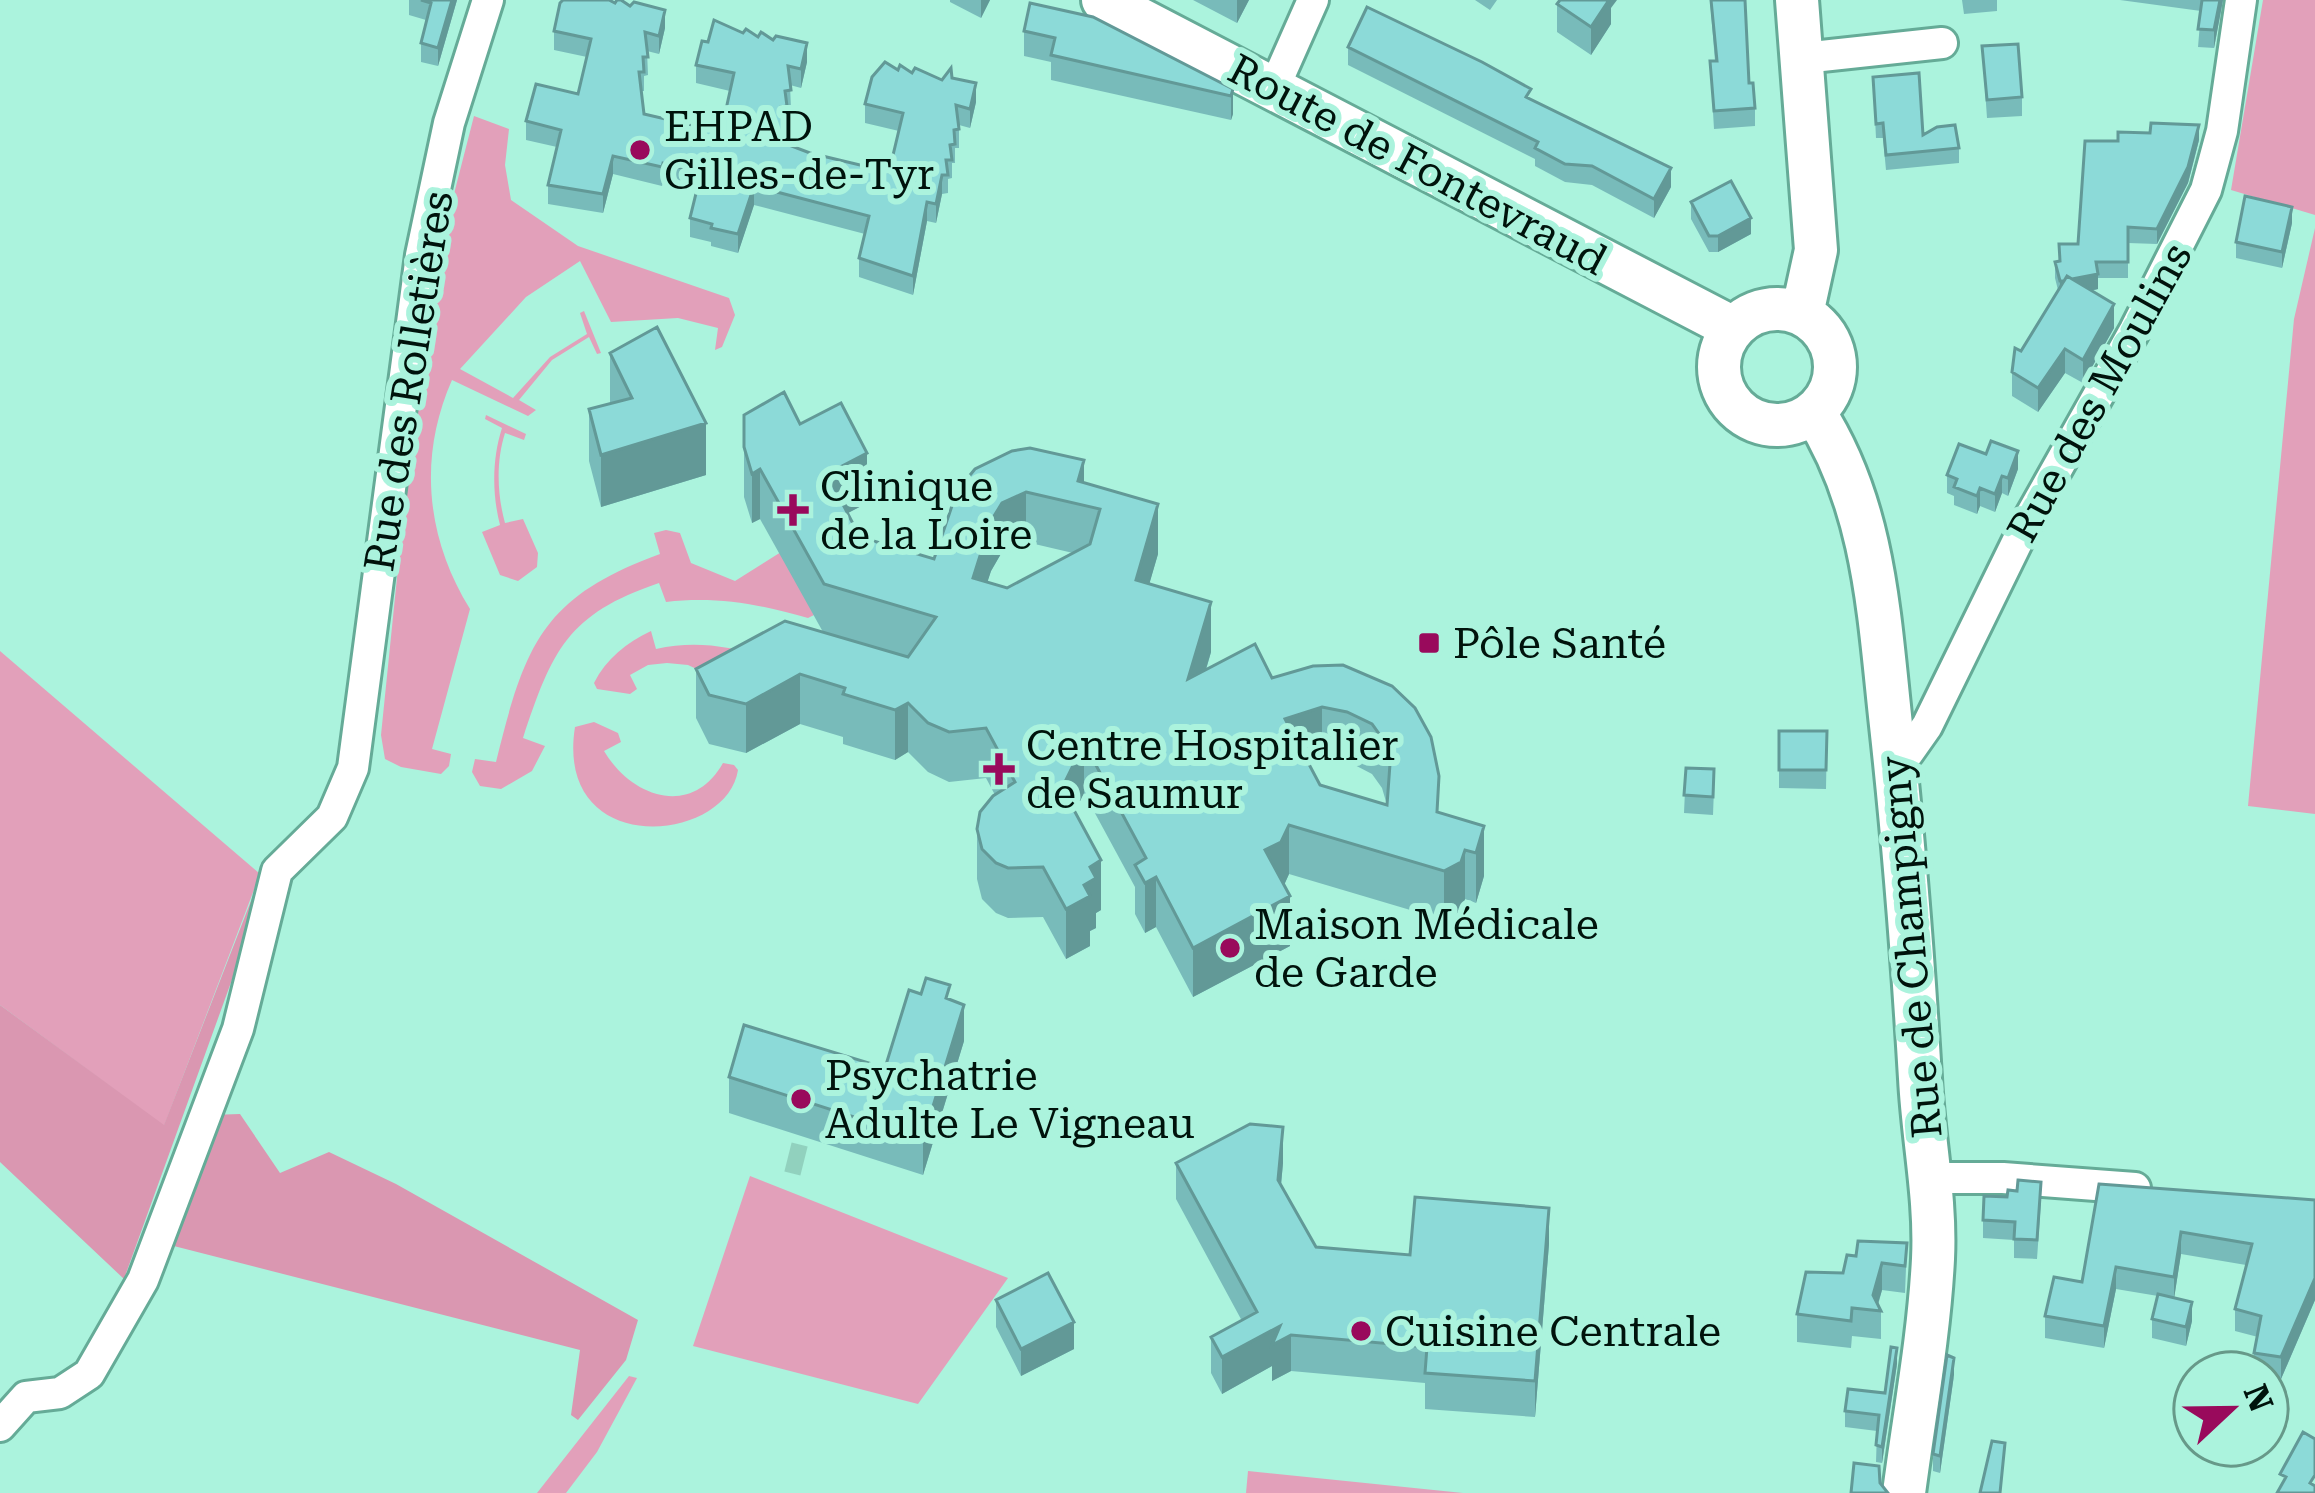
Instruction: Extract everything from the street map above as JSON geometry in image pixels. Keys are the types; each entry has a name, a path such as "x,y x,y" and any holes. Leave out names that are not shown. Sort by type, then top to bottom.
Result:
{"street":[{"name":"Rue des Rolletières","path":"0,1426 26,1397 60,1393 89,1374 142,1280 238,1029 277,871 332,817 353,768 422,255 449,123 488,0"},
{"name":"Route de Fontevraud","path":"1103,0 1733,328"},
{"path":"1274,88 1313,0"},
{"path":"1798,0 1816,250 1802,314"},
{"name":"Rue des Moulins","path":"1894,758 1908,753 1927,725 2026,524 2183,240 2216,163 2241,0"},
{"path":"1803,58 1942,43"},
{"path":"1765,309 1802,314 1821,328 1832,348 1835,371 1829,394 1814,412 1795,422 1774,425 1753,420 1735,408 1719,377 1719,360 1733,328 1765,309"},
{"name":"Rue de Champigny","path":"1814,412 1840,452 1860,508 1876,590 1911,918 1933,1261 1904,1493"},
{"path":"1931,1178 2003,1178 2159,1190"}],"shaded area":[{"path":"2263,0 2315,0 2315,215 2231,190"},
{"path":"474,116 509,129 505,165 511,200 578,246 729,298 735,315 722,347 715,350 718,328 678,318 611,322 580,261 526,297 460,369 513,398 550,357 587,334 580,313 584,311 601,353 597,354 589,337 552,360 519,400 536,410 528,416 452,380 434,438 432,497 444,554 470,609 432,749 451,754 441,774 385,759 381,735 415,401 436,264"},
{"path":"2315,228 2315,814 2248,806 2294,319"},
{"path":"486,415 526,434 524,440 505,433 499,466 505,523 523,519 538,553 537,567 518,581 500,575 482,532 500,525 494,476 502,428 485,419"},
{"path":"654,533 680,533 691,563 735,581 781,552 814,615 808,618 720,601 666,602 659,583 628,595 583,623 555,659 523,738 545,746 532,771 501,789 480,786 472,772 475,759 496,762 517,686 545,630 589,588 660,554"},
{"path":"651,631 656,649 717,646 778,660 703,672 688,665 648,665 630,675 637,689 630,694 597,689 594,683 611,659"},
{"path":"0,651 260,874 164,1126 0,1005"},
{"path":"594,722 618,733 621,742 604,751 646,790 679,796 710,780 723,763 738,770 727,795 705,813 676,824 644,826 614,819 590,800 576,770 575,727"},
{"path":"261,875 269,877 124,1279 0,1162 0,1005 164,1125"},
{"path":"240,1114 280,1173 329,1152 396,1184 638,1320 626,1360 578,1420 571,1415 580,1350 166,1244 210,1115"},
{"path":"750,1176 1008,1278 918,1404 693,1346"},
{"path":"629,1376 637,1378 597,1452 566,1493 537,1493"},
{"path":"1248,1471 1463,1493 1246,1493"}],"building":[{"path":"421,0 452,0 438,48 421,43 431,3"},
{"name":"EHPAD Gilles-de-Tyr","path":"563,0 621,0 630,6 634,2 665,10 659,36 645,32 648,57 643,57 644,72 639,72 644,114 721,132 734,73 696,65 714,20 758,37 761,32 773,40 776,36 807,43 801,69 788,66 791,90 785,91 787,106 781,107 786,144 889,172 903,113 865,104 872,77 885,62 898,70 900,65 912,73 915,68 942,80 951,68 952,78 976,83 970,109 956,105 959,129 954,130 955,144 950,145 952,160 946,160 948,175 942,175 936,204 927,202 913,276 859,258 869,216 754,186 738,234 711,228 712,224 690,218 701,173 663,163 662,167 613,156 603,194 548,185 561,130 526,121 536,84 578,94 591,39 554,31"},
{"path":"1560,0 1609,0 1591,27 1557,4"},
{"path":"1711,0 1745,0 1749,83 1753,83 1755,108 1714,111 1710,61 1717,61"},
{"path":"2202,0 2220,0 2214,30 2198,29"},
{"path":"1030,3 1093,17 1233,89 1231,96 1051,55 1055,38 1024,31"},
{"path":"1367,7 1482,62 1531,89 1526,97 1671,168 1654,199 1592,166 1565,164 1535,148 1538,142 1348,47"},
{"path":"2018,44 2022,97 1987,100 1982,46"},
{"path":"1919,73 1923,135 1955,125 1959,148 1886,155 1883,123 1876,124 1873,77"},
{"path":"2151,123 2199,125 2188,167 2157,229 2128,227 2128,262 2096,262 2098,274 2067,276 2060,281 2055,262 2060,261 2059,244 2078,244 2085,141 2118,141 2118,132 2150,133"},
{"path":"1731,181 1751,218 1709,236 1691,202"},
{"path":"2245,196 2292,207 2282,252 2236,242"},
{"path":"2067,276 2114,304 2083,360 2065,349 2038,388 2012,372 2015,348 2021,351"},
{"path":"657,327 706,423 601,455 589,409 632,398 610,353"},
{"path":"784,392 800,424 841,403 867,453 827,474 860,537 934,559 957,491 975,469 1012,451 1030,448 1084,460 1078,481 1158,504 1136,580 1211,602 1188,679 1255,644 1272,678 1313,666 1343,665 1392,686 1415,708 1431,737 1439,776 1437,812 1484,826 1476,853 1465,850 1461,862 1444,871 1289,825 1281,842 1265,850 1290,896 1193,948 1156,877 1145,883 1135,865 1146,858 1084,743 1062,788 1101,860 1090,867 1096,878 1084,885 1090,896 1066,909 1043,867 1008,868 982,849 977,829 980,812 993,796 1015,782 986,728 949,732 928,723 908,703 895,710 800,674 746,704 709,695 696,669 785,621 908,657 936,617 824,584 760,469 752,474 744,447 744,415","holes":["1026,492 1100,509 1090,544 1007,588 973,578 991,521 1002,503","1322,707 1372,724 1382,738 1390,764 1387,805 1320,785 1285,719"]},
{"path":"1991,441 2018,451 2008,478 2002,476 1995,494 1980,488 1977,496 1954,487 1957,479 1947,475 1959,444 1986,454"},
{"path":"1779,731 1827,731 1826,770 1779,770"},
{"path":"1686,768 1714,769 1713,797 1684,795"},
{"path":"926,978 950,985 946,998 964,1005 923,1139 729,1077 744,1025 885,1068 909,990 921,994"},
{"path":"1250,1124 1283,1127 1278,1180 1316,1247 1410,1255 1415,1197 1549,1208 1535,1381 1425,1373 1427,1347 1291,1335 1272,1345 1280,1326 1222,1357 1211,1337 1257,1312 1176,1163"},
{"path":"2018,1180 2041,1182 2037,1240 2014,1239 2015,1222 1983,1220 1984,1196 2007,1197 2008,1190 2017,1191"},
{"path":"2099,1184 2315,1200 2315,1278 2284,1349 2255,1349 2261,1316 2235,1309 2252,1244 2181,1232 2174,1277 2116,1267 2104,1326 2045,1316 2054,1277 2082,1282"},
{"path":"1858,1241 1907,1243 1905,1266 1882,1263 1873,1295 1881,1311 1852,1308 1851,1321 1797,1314 1806,1272 1843,1273 1847,1255 1856,1256"},
{"path":"1048,1273 1074,1322 1021,1349 996,1300"},
{"path":"2158,1294 2192,1302 2186,1327 2152,1319"},
{"path":"1891,1347 1897,1348 1882,1447 1876,1445 1879,1415 1845,1411 1848,1389 1885,1393"},
{"path":"1947,1355 1954,1358 1940,1456 1933,1454"},
{"path":"2303,1432 2315,1439 2315,1475 2310,1483 2315,1493 2277,1493 2286,1477 2280,1474 2283,1469 2291,1469 2291,1454"},
{"path":"1992,1441 2005,1443 2000,1493 1980,1493"},
{"path":"1854,1463 1879,1466 1880,1483 1888,1493 1851,1493"}],"tunnel":[{"path":"788,1157 804,1161"}],"place":[{"name":"EHPAD Gilles-de-Tyr","path":"640,150"},
{"name":"Clinique de la Loire","path":"793,510"},
{"name":"Pôle Santé","path":"1429,643"},
{"name":"Centre Hospitalier de Saumur","path":"999,769"},
{"name":"Maison Médicale de Garde","path":"1230,948"},
{"name":"Psychatrie Adulte Le Vigneau","path":"801,1099"},
{"name":"Cuisine Centrale","path":"1361,1331"}]}
